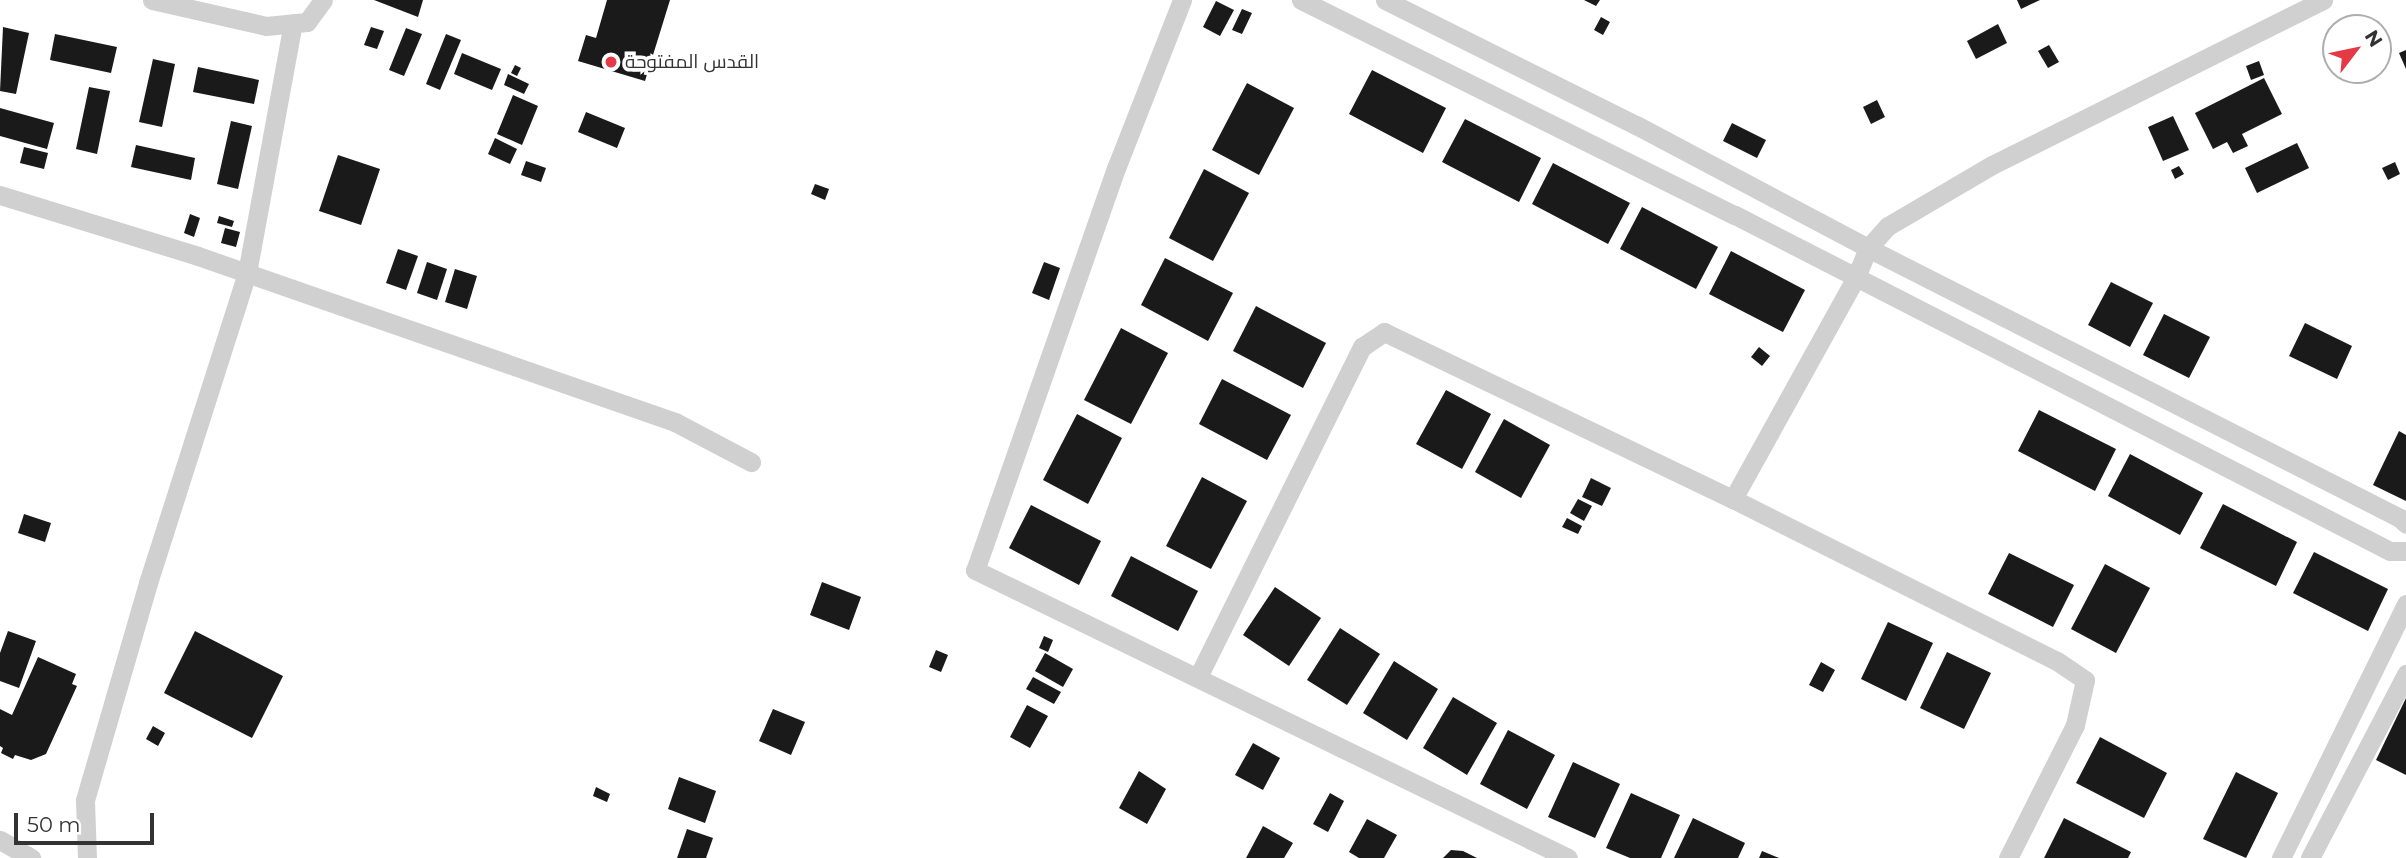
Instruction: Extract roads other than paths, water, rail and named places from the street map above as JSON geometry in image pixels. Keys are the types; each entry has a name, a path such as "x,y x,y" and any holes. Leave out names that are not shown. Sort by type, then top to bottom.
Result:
{"street":[{"path":"152,0 266,26 307,22 323,0"},
{"path":"1182,0 1116,168 975,569 1568,858"},
{"path":"1301,0 1735,215 1855,279 2390,551 2406,551"},
{"path":"1385,0 1636,125 1868,248 2387,511 2406,524"},
{"path":"1733,499 1855,279 1868,248 1888,226 1992,165 2323,0"},
{"path":"87,858 85,800 148,583 247,273 293,23"},
{"path":"0,195 247,273 675,422 751,462"},
{"path":"1198,677 1362,347 1384,331 1733,499 2057,661 2085,680 2075,725 2008,858"},
{"path":"2281,858 2406,604"},
{"path":"2310,858 2406,674"},
{"path":"0,840 31,858"}],"place":[{"name":"القدس المفتوحة","path":"611,62"}]}
